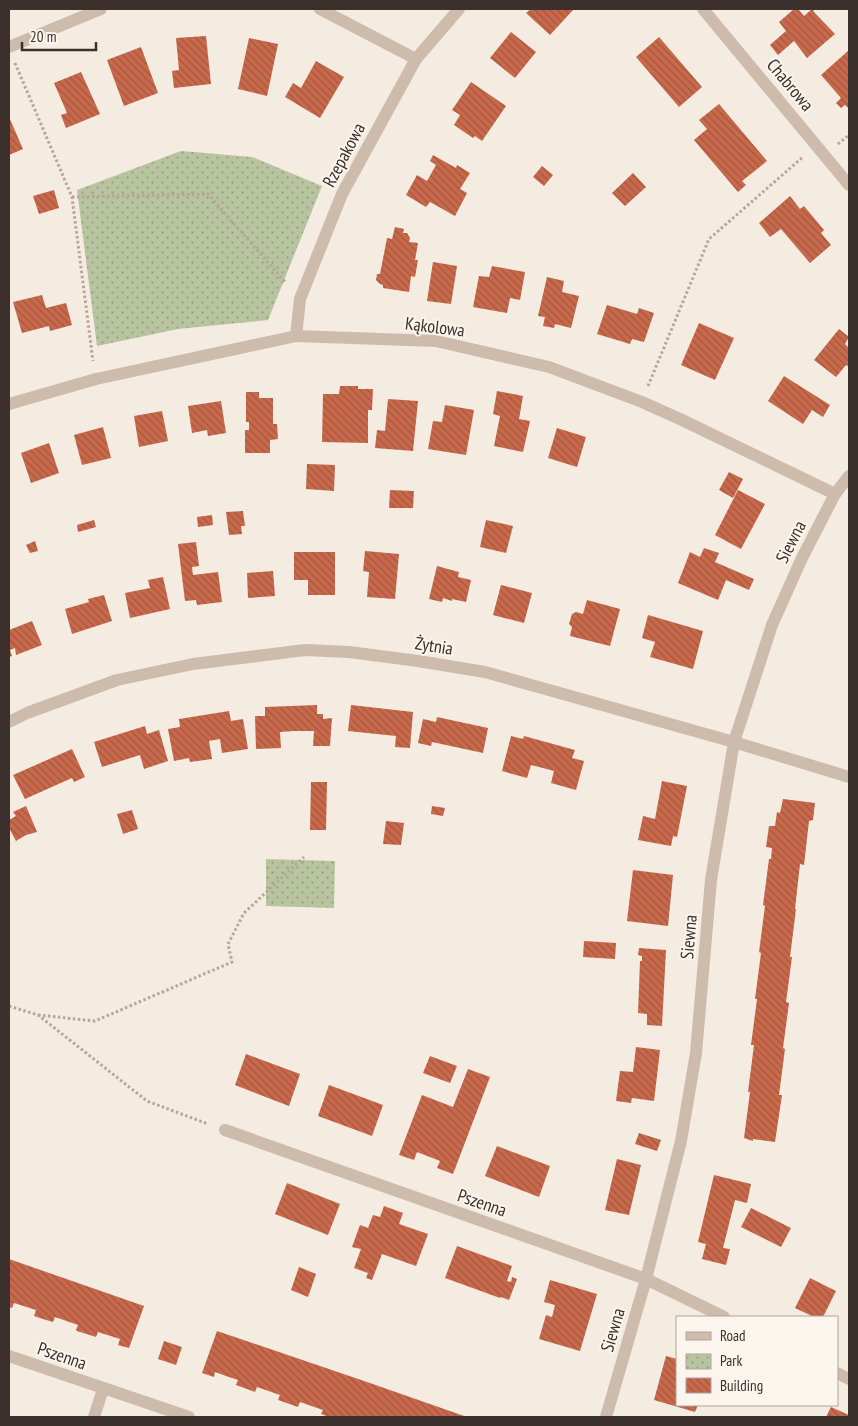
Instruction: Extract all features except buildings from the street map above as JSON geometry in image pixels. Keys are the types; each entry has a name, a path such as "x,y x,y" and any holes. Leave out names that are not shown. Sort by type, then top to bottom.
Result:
{"street":[{"path":"11,53 101,9"},
{"path":"320,9 416,59"},
{"name":"Rzepakowa","path":"296,336 300,299 342,194 416,59 459,9"},
{"name":"Chabrowa","path":"704,9 849,185"},
{"name":"Kąkolowa","path":"9,404 96,379 296,336 436,341 549,367 642,402 836,494"},
{"name":"Siewna","path":"606,1417 646,1279 681,1141 696,1054 711,880 734,742 772,625 802,558 836,494 849,476"},
{"name":"Żytnia","path":"9,722 27,713 117,680 193,664 305,650 349,652 418,660 485,672 734,742 849,777"},
{"name":"Pszenna","path":"225,1130 646,1279 722,1316"},
{"name":"Pszenna","path":"9,1356 189,1417"},
{"name":"Pszenna","path":"94,1417 103,1389"}],"path":[{"path":"11,53 72,197 96,379"},
{"path":"642,402 709,239 817,144"},
{"path":"72,197 208,194 300,299"},
{"path":"9,1006 38,1015 95,1021 232,962 228,944 244,912 304,857"},
{"path":"38,1015 148,1101 225,1130"}],"green space":[{"path":"181,151 252,157 322,186 268,320 178,329 97,346 77,190"},
{"path":"266,859 335,861 334,908 266,906"}]}
